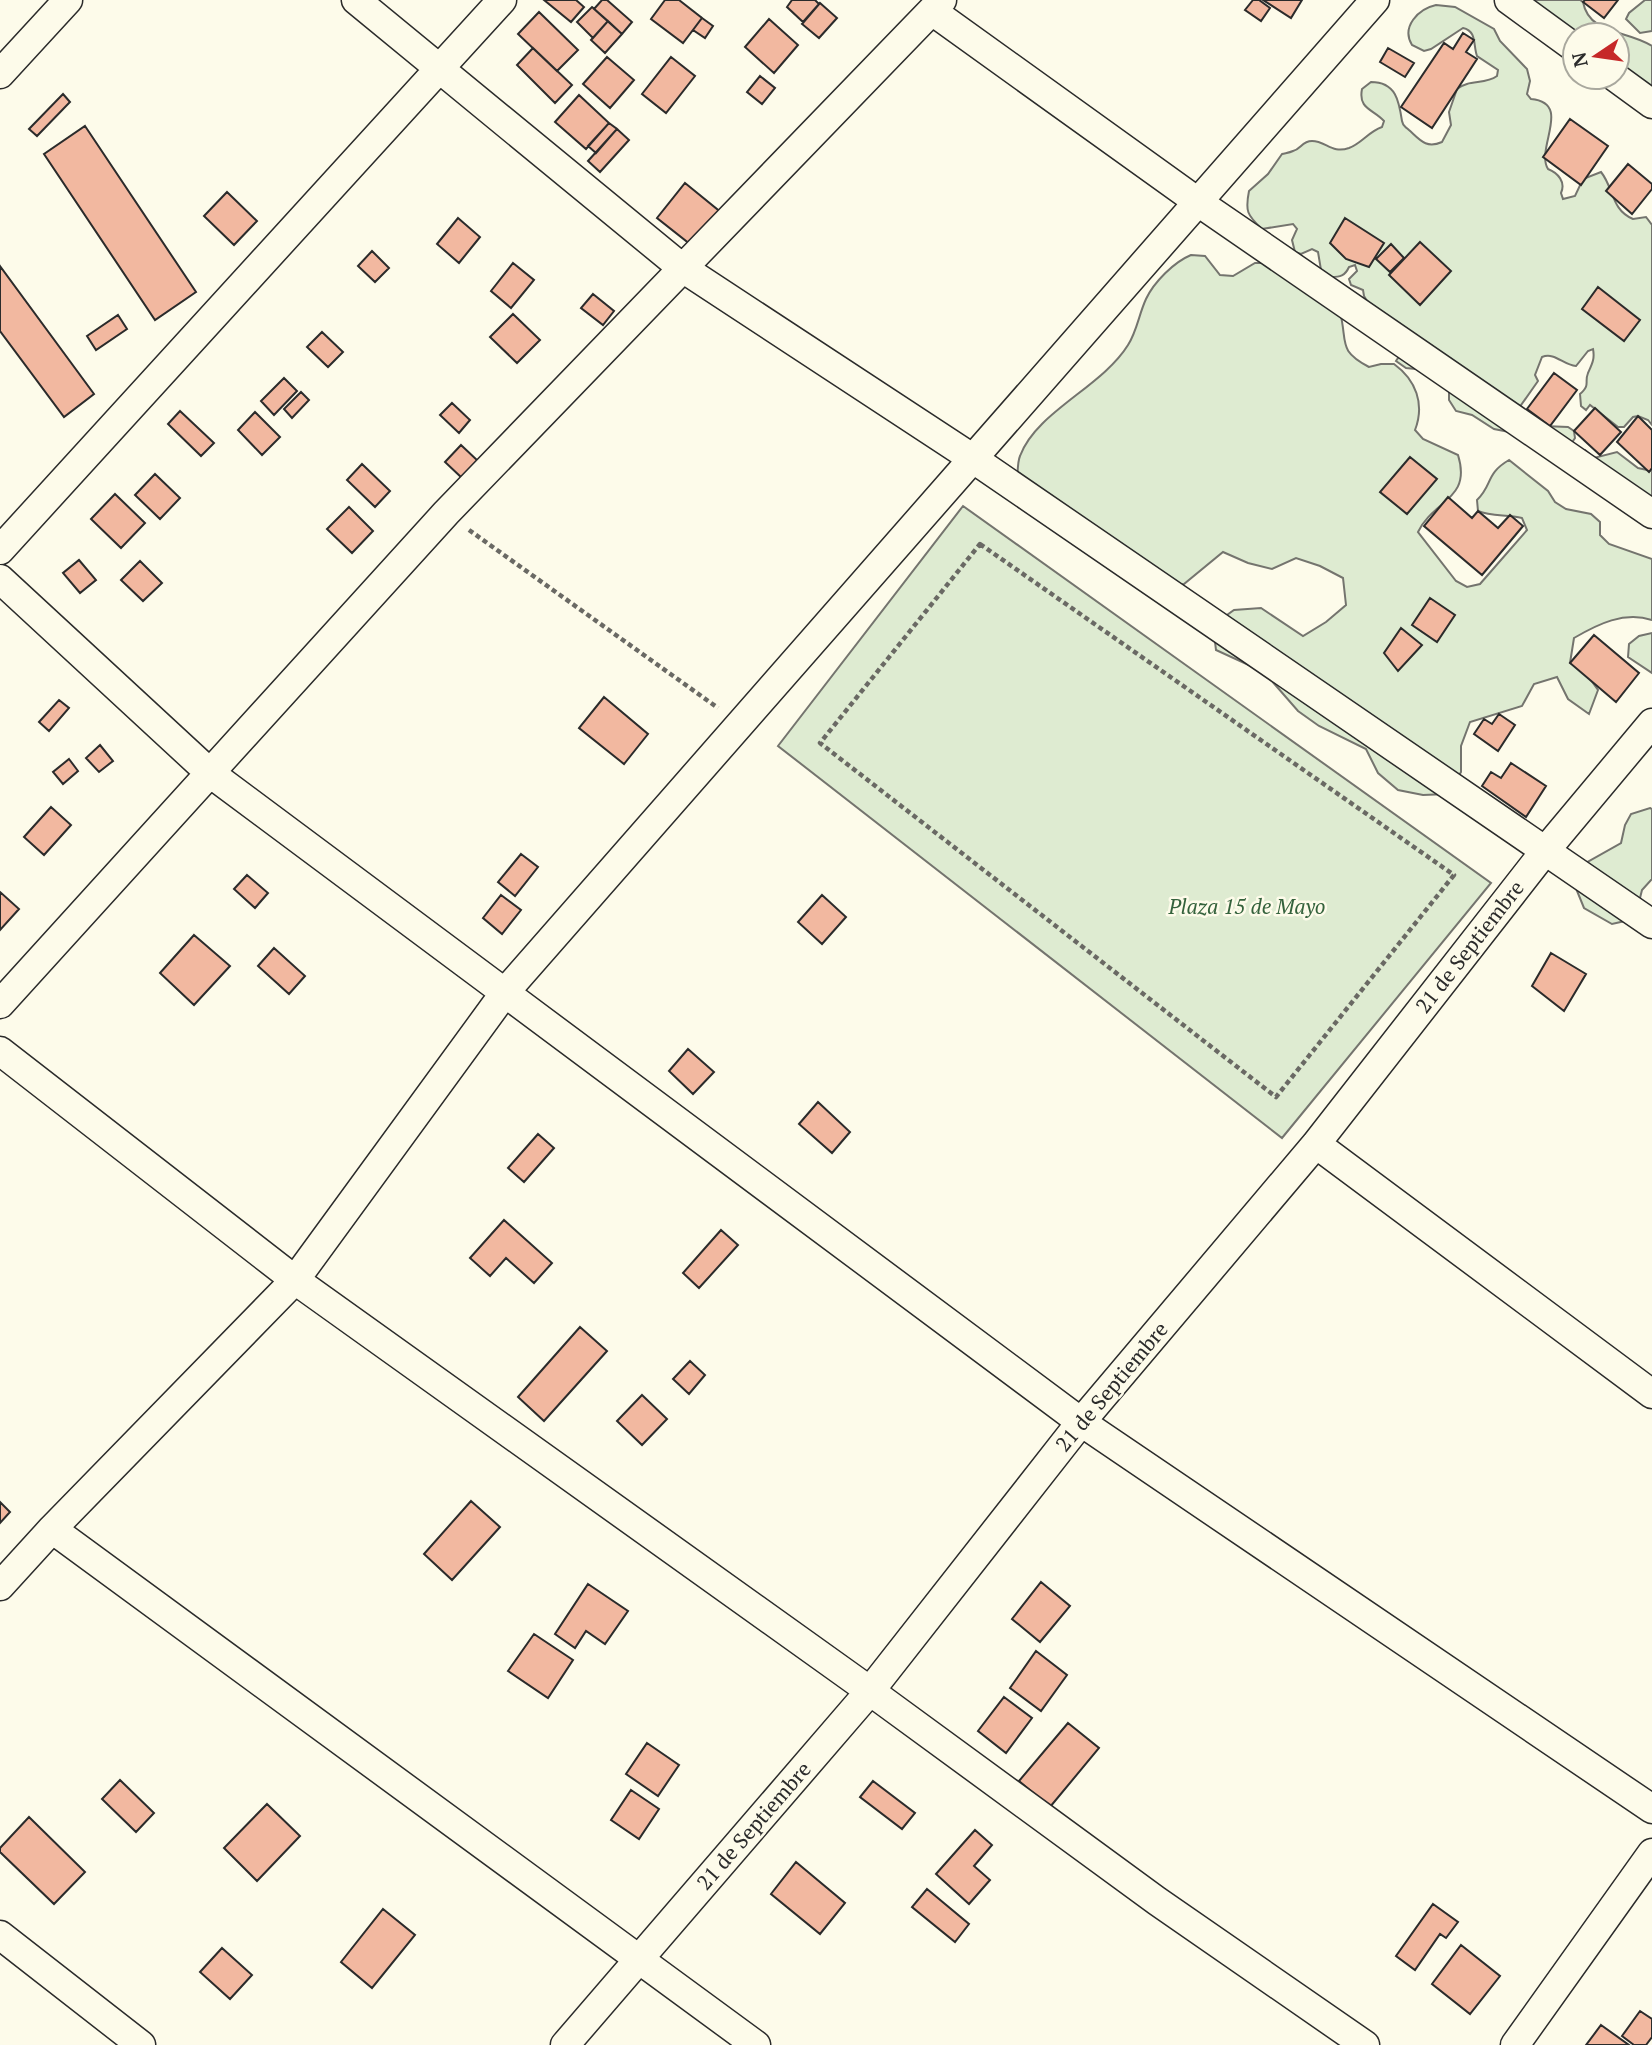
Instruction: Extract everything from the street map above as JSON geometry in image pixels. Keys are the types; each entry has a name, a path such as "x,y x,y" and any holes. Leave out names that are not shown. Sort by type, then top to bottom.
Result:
{"street":[{"path":"0,74 68,0"},
{"path":"356,0 681,267 972,458 1652,923"},
{"path":"0,550 502,0"},
{"path":"0,1586 52,1529 295,1280 506,991 1375,0"},
{"path":"1509,0 1561,38"},
{"path":"0,1004 446,513 937,5 1198,202 1652,514"},
{"path":"1631,89 1652,104"},
{"path":"0,579 210,773 1081,1422 1652,1809"},
{"name":"21 de Septiembre","path":"565,2045 870,1691 1081,1422 1316,1144 1545,851 1652,723"},
{"path":"0,1051 295,1280 870,1691 1157,1901 1365,2045"},
{"path":"1316,1144 1652,1394"},
{"path":"52,1529 756,2045"},
{"path":"1515,2045 1652,1853"},
{"path":"0,1935 141,2045"}],"path":[{"path":"446,513 739,724"},
{"path":"980,544 1454,875 1276,1097 820,743 980,544"}],"green space":[{"path":"1533,0 1580,0 1593,21 1561,21 1561,23"},
{"path":"1645,0 1652,0 1652,31 1640,33 1631,21 1626,19 1629,13"},
{"path":"1436,5 1455,7 1494,29 1500,41 1527,69 1530,81 1527,94 1550,109 1545,160 1548,169 1558,175 1562,182 1563,199 1575,196 1583,179 1601,172 1621,210 1633,219 1646,217 1652,225 1652,425 1638,416 1633,417 1624,427 1618,427 1590,405 1586,410 1581,406 1580,394 1586,386 1593,349 1588,351 1576,366 1555,357 1542,357 1535,375 1538,381 1519,408 1544,426 1568,427 1574,431 1575,438 1571,444 1494,429 1472,415 1456,411 1449,400 1449,388 1426,370 1406,368 1396,361 1400,355 1363,290 1351,285 1349,279 1357,271 1355,265 1342,275 1331,277 1321,270 1318,252 1312,249 1301,254 1295,252 1292,240 1297,229 1293,224 1262,229 1250,216 1247,208 1249,191 1268,174 1282,154 1312,141 1338,149 1349,148 1382,127 1384,121 1362,101 1362,89 1371,82 1386,85 1391,89 1395,94 1403,124 1417,137 1427,144 1442,142 1451,125 1449,112 1457,89 1492,79 1497,76 1498,70 1477,56 1473,35 1463,28 1431,49 1424,51 1412,45 1409,32 1413,20 1423,10"},
{"path":"1631,37 1652,46 1652,99 1631,78"},
{"path":"1191,255 1205,256 1220,275 1233,276 1255,263 1268,263 1340,312 1346,345 1352,356 1369,367 1394,364 1408,377 1419,402 1415,430 1423,439 1458,455 1460,482 1418,532 1456,581 1467,587 1480,584 1527,530 1522,518 1478,511 1477,500 1496,470 1509,460 1548,491 1555,502 1566,509 1591,514 1600,522 1600,535 1609,544 1652,559 1652,620 1631,617 1612,620 1574,638 1570,663 1583,669 1598,690 1589,714 1568,699 1557,677 1534,684 1522,706 1470,722 1461,746 1461,772 1448,794 1423,795 1398,790 1378,773 1366,749 1319,726 1298,711 1264,672 1216,650 1213,625 1234,610 1261,608 1303,636 1346,605 1343,578 1296,558 1272,569 1248,563 1223,552 1184,584 1160,587 1017,482 1019,459 1028,440 1054,413 1117,360 1131,340 1146,299 1154,286 1165,273"},
{"path":"1585,450 1594,458 1617,452 1638,468 1652,471 1652,515 1578,451"},
{"name":"Plaza 15 de Mayo","path":"963,506 1491,883 1282,1138 778,746"},
{"path":"1652,633 1652,673 1628,657 1629,644 1639,636"},
{"path":"1650,808 1652,879 1642,890 1639,902 1625,921 1612,924 1584,908 1575,886 1584,864 1621,843 1631,814"}],"building":[{"path":"544,0 576,0 584,7 571,22"},
{"path":"602,0 607,0 632,22 622,34 594,9"},
{"path":"665,0 679,0 702,18 683,43 651,19"},
{"path":"792,0 815,0 819,4 803,22 787,7"},
{"path":"1253,0 1259,0 1270,8 1261,21 1245,10"},
{"path":"1263,0 1302,0 1291,18"},
{"path":"1618,0 1604,18 1583,2"},
{"path":"820,3 837,18 819,38 802,24"},
{"path":"592,7 608,21 593,38 577,22"},
{"path":"539,12 578,50 557,71 518,34"},
{"path":"702,18 713,26 705,38 693,30"},
{"path":"769,19 798,45 774,73 745,47"},
{"path":"608,21 622,34 605,53 591,40"},
{"path":"1463,33 1474,40 1466,52 1477,59 1432,128 1401,107 1444,43 1453,49"},
{"path":"533,48 572,85 555,103 517,65"},
{"path":"1388,48 1414,63 1405,77 1380,62"},
{"path":"607,57 634,80 610,108 583,84"},
{"path":"671,57 695,76 666,113 642,94"},
{"path":"760,76 775,88 762,104 747,92"},
{"path":"63,94 70,102 37,136 29,129"},
{"path":"579,95 609,123 586,149 555,122"},
{"path":"1570,119 1608,146 1581,185 1543,157"},
{"path":"609,123 617,129 596,153 588,146"},
{"path":"85,126 196,292 155,320 44,154"},
{"path":"617,129 629,140 600,172 588,161"},
{"path":"1628,164 1652,184 1652,189 1632,214 1606,191"},
{"path":"685,183 723,214 695,248 657,218"},
{"path":"227,192 257,221 234,245 204,216"},
{"path":"458,218 480,237 459,263 437,244"},
{"path":"1345,218 1384,243 1369,267 1346,259 1330,243"},
{"path":"1420,242 1451,271 1420,305 1389,275"},
{"path":"1391,244 1404,258 1390,272 1376,259"},
{"path":"372,251 389,268 375,282 358,266"},
{"path":"513,263 534,280 511,308 491,291"},
{"path":"0,266 94,394 64,417 0,331"},
{"path":"1598,287 1640,320 1624,341 1582,309"},
{"path":"593,294 614,311 603,325 581,308"},
{"path":"513,314 540,340 517,363 490,337"},
{"path":"118,315 127,329 96,350 87,336"},
{"path":"322,332 343,352 328,367 307,347"},
{"path":"1554,373 1577,390 1550,426 1527,409"},
{"path":"284,378 297,391 274,415 261,401"},
{"path":"301,392 309,400 292,418 284,409"},
{"path":"452,403 470,420 459,433 440,415"},
{"path":"1595,408 1621,432 1600,455 1574,431"},
{"path":"180,411 214,443 201,456 168,424"},
{"path":"255,412 280,437 262,455 238,430"},
{"path":"1638,416 1652,430 1652,468 1649,472 1617,442"},
{"path":"461,445 478,461 462,478 445,462"},
{"path":"1410,457 1437,479 1407,514 1380,492"},
{"path":"362,464 390,491 375,507 347,480"},
{"path":"155,474 180,498 160,519 135,495"},
{"path":"115,494 145,523 121,548 91,519"},
{"path":"1448,497 1472,518 1478,511 1498,528 1510,515 1523,526 1482,575 1424,526"},
{"path":"349,507 373,531 352,553 327,529"},
{"path":"79,560 96,580 80,593 63,573"},
{"path":"140,561 162,583 143,601 121,580"},
{"path":"1430,598 1455,615 1437,642 1412,625"},
{"path":"1401,628 1422,645 1398,671 1384,653"},
{"path":"1594,635 1639,673 1616,702 1570,663"},
{"path":"604,697 648,734 624,764 579,728"},
{"path":"59,700 69,708 49,731 39,722"},
{"path":"1499,714 1515,725 1498,751 1474,734 1484,719 1492,724"},
{"path":"100,745 113,761 99,772 86,758"},
{"path":"69,759 78,771 63,784 53,772"},
{"path":"1511,763 1546,786 1526,817 1482,786 1491,772 1501,778"},
{"path":"51,807 71,825 44,855 24,837"},
{"path":"521,854 538,867 515,896 498,882"},
{"path":"247,875 268,893 255,908 234,889"},
{"path":"0,892 19,909 0,930"},
{"path":"501,895 521,910 502,934 483,918"},
{"path":"822,895 846,917 822,944 798,922"},
{"path":"194,935 230,966 194,1005 160,973"},
{"path":"274,948 305,976 289,994 258,966"},
{"path":"1551,953 1586,974 1564,1011 1532,986"},
{"path":"688,1049 714,1072 693,1094 669,1071"},
{"path":"818,1102 850,1132 832,1153 799,1124"},
{"path":"538,1134 554,1148 524,1182 508,1168"},
{"path":"504,1220 552,1263 534,1283 506,1258 490,1276 470,1258"},
{"path":"721,1230 738,1245 699,1288 683,1273"},
{"path":"580,1327 607,1351 544,1421 518,1397"},
{"path":"690,1361 705,1375 689,1394 673,1379"},
{"path":"642,1395 667,1419 642,1445 617,1421"},
{"path":"471,1501 500,1527 452,1580 424,1554"},
{"path":"0,1502 10,1512 0,1523"},
{"path":"1041,1582 1070,1606 1040,1642 1012,1619"},
{"path":"588,1584 628,1611 605,1644 586,1631 575,1648 555,1634"},
{"path":"534,1634 573,1660 548,1698 508,1671"},
{"path":"1036,1651 1067,1675 1041,1711 1010,1688"},
{"path":"1004,1697 1032,1718 1006,1753 978,1731"},
{"path":"1068,1723 1099,1748 1050,1807 1019,1781"},
{"path":"647,1743 679,1765 658,1796 626,1774"},
{"path":"120,1780 154,1813 136,1832 102,1799"},
{"path":"873,1781 915,1813 902,1829 860,1797"},
{"path":"631,1790 659,1809 639,1839 611,1820"},
{"path":"267,1804 300,1836 257,1881 224,1848"},
{"path":"29,1817 85,1872 54,1904 0,1852 0,1848"},
{"path":"975,1830 992,1845 974,1866 990,1880 969,1904 936,1874"},
{"path":"796,1862 845,1903 820,1934 771,1894"},
{"path":"927,1889 969,1924 955,1942 912,1907"},
{"path":"1433,1904 1458,1922 1446,1938 1440,1934 1415,1970 1396,1956"},
{"path":"383,1909 415,1935 372,1988 341,1962"},
{"path":"1461,1945 1500,1976 1470,2014 1432,1984"},
{"path":"222,1948 252,1975 230,1999 200,1972"},
{"path":"1640,2011 1652,2019 1652,2037 1646,2045 1634,2045 1622,2036"},
{"path":"1601,2025 1629,2045 1586,2045"}]}
